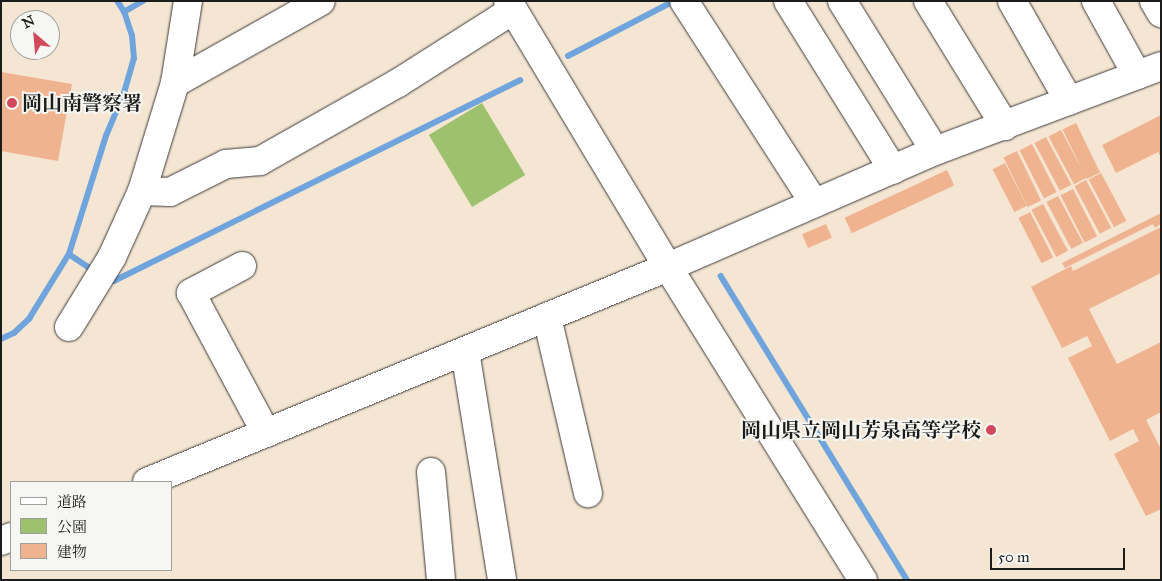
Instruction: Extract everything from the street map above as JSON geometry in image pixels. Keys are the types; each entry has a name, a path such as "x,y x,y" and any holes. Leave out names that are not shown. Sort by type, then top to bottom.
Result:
{"street":[{"path":"69,327 112,257 142,191 175,83 188,1"},
{"path":"175,83 321,1"},
{"path":"684,1 814,203"},
{"path":"788,1 893,170"},
{"path":"842,1 935,151"},
{"path":"928,1 1005,126"},
{"path":"1012,1 1070,101"},
{"path":"148,481 668,267 935,151 1149,71 1096,1"},
{"path":"1154,1 1161,13"},
{"path":"142,191 170,192 226,164 260,161 398,84 510,5 668,267 863,580"},
{"path":"242,266 191,294 266,433"},
{"path":"547,317 588,493"},
{"path":"465,351 502,580"},
{"path":"431,472 441,580"}],"green space":[{"path":"482,103 525,175 472,207 429,135"}],"building":[{"path":"1,72 72,84 58,161 1,151"},
{"path":"1161,115 1161,158 1158,152 1116,173 1102,145"},
{"path":"1076,123 1100,172 1087,179 1063,130"},
{"path":"1061,130 1086,178 1074,184 1049,137"},
{"path":"1046,137 1071,185 1060,191 1035,143"},
{"path":"1032,144 1057,192 1044,198 1020,150"},
{"path":"1017,151 1041,200 1028,207 1004,158"},
{"path":"1005,163 1027,206 1014,212 993,169"},
{"path":"947,170 954,185 852,233 845,218"},
{"path":"1101,173 1126,221 1114,227 1089,180"},
{"path":"1086,180 1111,228 1100,234 1075,186"},
{"path":"1073,189 1097,236 1085,243 1061,195"},
{"path":"1058,196 1083,243 1071,249 1047,202"},
{"path":"1043,204 1068,251 1056,257 1032,210"},
{"path":"1030,212 1053,257 1042,263 1018,218"},
{"path":"1161,213 1161,224 1155,228 1153,224 1065,268 1062,263"},
{"path":"826,224 832,238 808,248 802,234"},
{"path":"1161,227 1161,273 1089,309 1117,364 1161,342 1161,412 1146,420 1161,449 1161,509 1146,516 1114,454 1139,441 1133,429 1110,441 1068,358 1092,346 1087,336 1062,348 1031,287 1071,266 1073,271"}],"waterway":[{"path":"1,339 14,333 29,319 69,254 106,136 124,93 134,59 132,36 124,12 117,1"},
{"path":"124,12 143,1"},
{"path":"568,56 674,1"},
{"path":"106,280 114,281 520,80"},
{"path":"69,254 94,271"},
{"path":"721,276 907,580"}],"place":[{"name":"岡山南警察署","path":"12,103"},
{"name":"岡山県立岡山芳泉高等学校","path":"991,430"}]}
